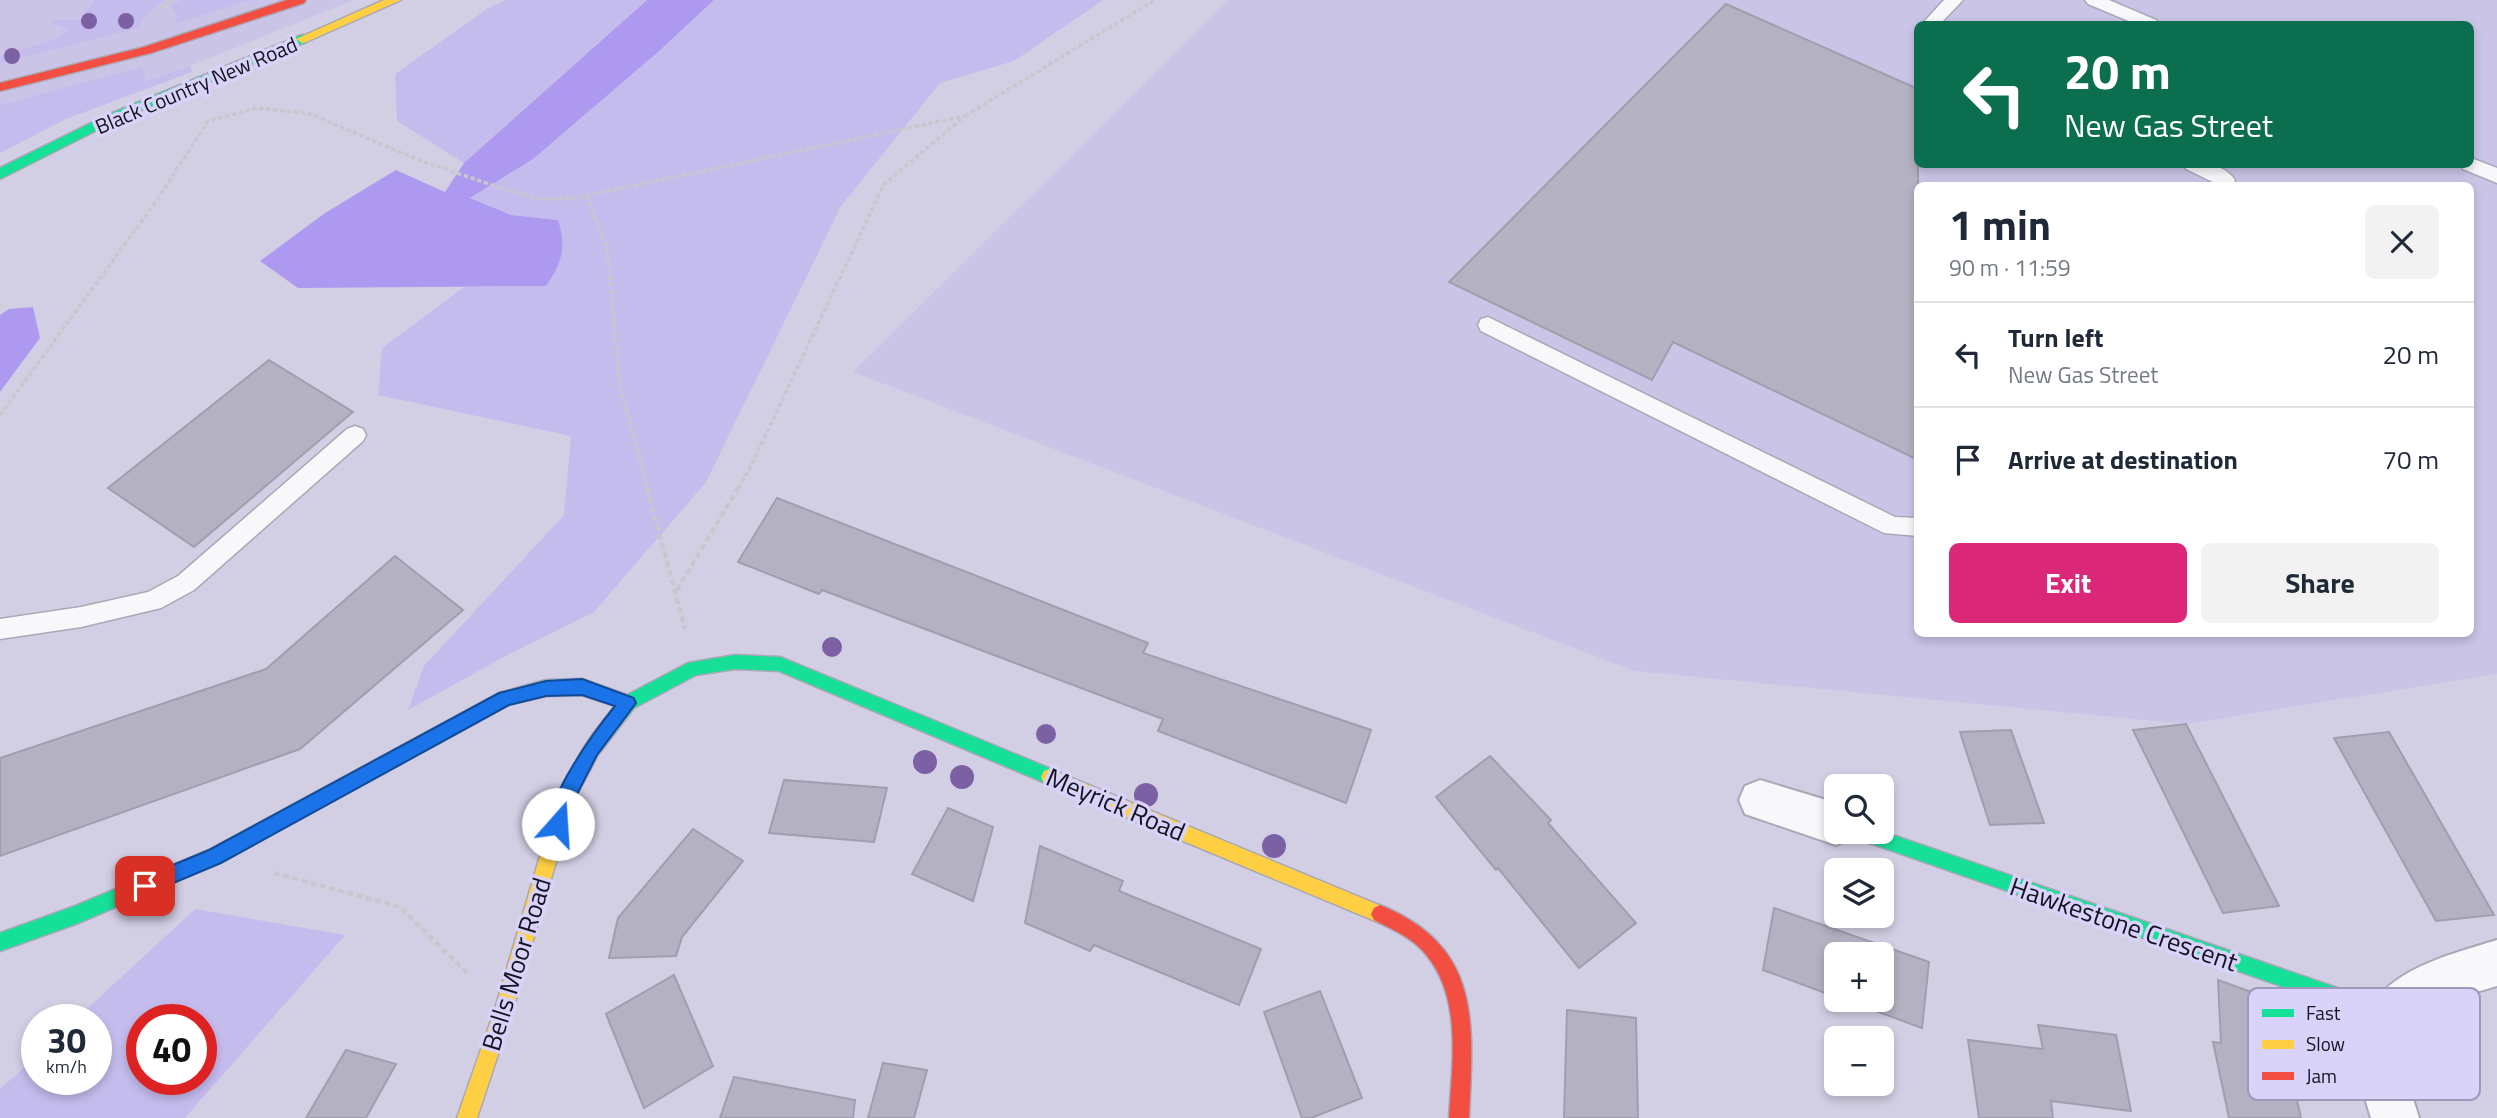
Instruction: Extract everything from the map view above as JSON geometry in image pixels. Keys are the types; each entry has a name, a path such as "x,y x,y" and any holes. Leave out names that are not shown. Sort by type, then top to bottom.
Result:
{"main road":[{"name":"Black Country New Road","path":"0,87 147,50 300,0"},
{"name":"Black Country New Road","path":"0,174 109,119 395,0"},
{"name":"Meyrick Road","path":"628,703 694,668 735,662 780,664 1390,919 1428,942 1453,979 1461,1025 1459,1118"},
{"path":"0,942 76,915 215,856 505,698 546,688 582,687 628,703"},
{"name":"Bells Moor Road","path":"467,1118 504,1009 566,798 591,750 628,703"},
{"name":"Hawkestone Crescent","path":"1894,843 2312,988"}],"street":[{"path":"1760,800 1824,820"},
{"path":"2426,988 2497,963"},
{"path":"2391,1100 2395,1118"}],"lane":[{"path":"1933,21 1954,0"},
{"path":"2094,0 2143,21"},
{"path":"2474,166 2497,176"},
{"path":"2204,168 2228,177"},
{"path":"1488,325 1892,526 1914,527"},
{"path":"0,629 81,617 153,601 186,583 355,435"}],"path":[{"path":"677,590 750,468 884,184 965,116 1155,0"},
{"path":"0,415 155,204 208,121 257,108 286,109 311,114 416,159 540,199 586,195 965,116"},
{"path":"586,195 607,247 620,386 677,590 694,668"},
{"path":"215,856 400,907 504,1009"}],"shaded area":[{"path":"0,0 354,0 190,66 0,131"},
{"path":"94,0 165,0 146,16 138,28 0,63 0,56 51,41 69,30 52,23 56,20 80,20"},
{"path":"181,0 251,0 175,24 177,15 171,5"},
{"path":"505,0 647,0 464,163 397,121 395,74 487,9"},
{"path":"647,0 714,0 658,52 533,159 470,198 511,215 558,220 562,238 561,254 556,270 546,286 298,288 260,261 325,213 396,170 445,192 464,163"},
{"path":"714,0 1103,0 1014,61 940,83 841,206 706,482 594,612 507,655 408,710 424,666 564,515 571,436 378,395 382,348 464,287 546,286 561,255 562,238 558,220 511,215 470,198 533,159 658,52"},
{"path":"1229,0 2497,0 2497,674 2186,724 1634,671 853,372"},
{"path":"190,66 192,72 66,119 0,153 0,105 142,67 146,81"},
{"path":"33,307 40,338 0,392 0,315 9,309"},
{"path":"195,909 345,935 217,1081 217,1004 126,1004 126,1095 205,1095 185,1118 0,1118 0,1089 21,1070 21,1095 112,1095 112,1004 92,1004"}],"building":[{"path":"1726,4 1914,87 1914,168 1918,168 1918,182 1914,182 1914,458 1673,342 1652,380 1449,282"},
{"path":"269,360 353,412 194,547 108,488"},
{"path":"777,498 1148,643 1143,653 1371,730 1346,803 1158,731 1163,719 822,590 819,594 738,562"},
{"path":"395,556 463,610 300,749 0,856 0,758 266,669"},
{"path":"2186,724 2279,906 2223,913 2133,730"},
{"path":"2011,730 2044,823 1990,825 1960,732"},
{"path":"2389,732 2494,915 2436,921 2334,738"},
{"path":"1490,756 1551,820 1548,823 1636,923 1579,968 1436,797"},
{"path":"784,780 887,788 874,842 769,833"},
{"path":"948,808 993,827 973,901 912,874"},
{"path":"693,829 743,861 682,937 676,956 609,958 618,918"},
{"path":"1040,846 1123,881 1119,891 1261,949 1239,1005 1094,945 1090,951 1025,923"},
{"path":"1774,908 1824,925 1824,928 1872,942 1824,942 1824,993 1763,970"},
{"path":"1894,950 1929,962 1922,1028 1878,1012 1894,1012"},
{"path":"674,975 713,1066 644,1108 606,1014"},
{"path":"2218,980 2248,991 2248,1100 2297,1100 2301,1118 2229,1118 2213,1042 2221,1043"},
{"path":"1320,991 1362,1098 1311,1118 1302,1118 1264,1012"},
{"path":"1567,1010 1636,1018 1638,1118 1564,1118"},
{"path":"2038,1025 2116,1035 2131,1111 2051,1101 2053,1118 1979,1118 1968,1040 2043,1049"},
{"path":"346,1050 396,1064 366,1118 306,1118"},
{"path":"883,1063 927,1070 914,1118 868,1118"},
{"path":"734,1077 855,1100 853,1118 720,1118"}],"traffic: fast":[{"path":"0,174 109,119 302,39"},
{"path":"584,764 591,750 628,703 694,668 735,662 780,664 1050,777"},
{"path":"0,942 76,915 215,856 505,698 546,688 582,687 628,703"},
{"path":"1894,843 2312,988"}],"traffic: slow":[{"path":"302,39 395,0"},
{"path":"467,1118 504,1009 566,798 584,764"},
{"path":"1050,777 1380,914"}],"traffic: jam":[{"path":"0,87 147,50 300,0"},
{"path":"1380,914 1411,930 1427,942 1442,960 1452,980 1461,1025 1459,1118"}],"route":[{"path":"145,886 215,856 505,698 546,688 582,687 628,703 591,750 566,798 558,824"}]}
